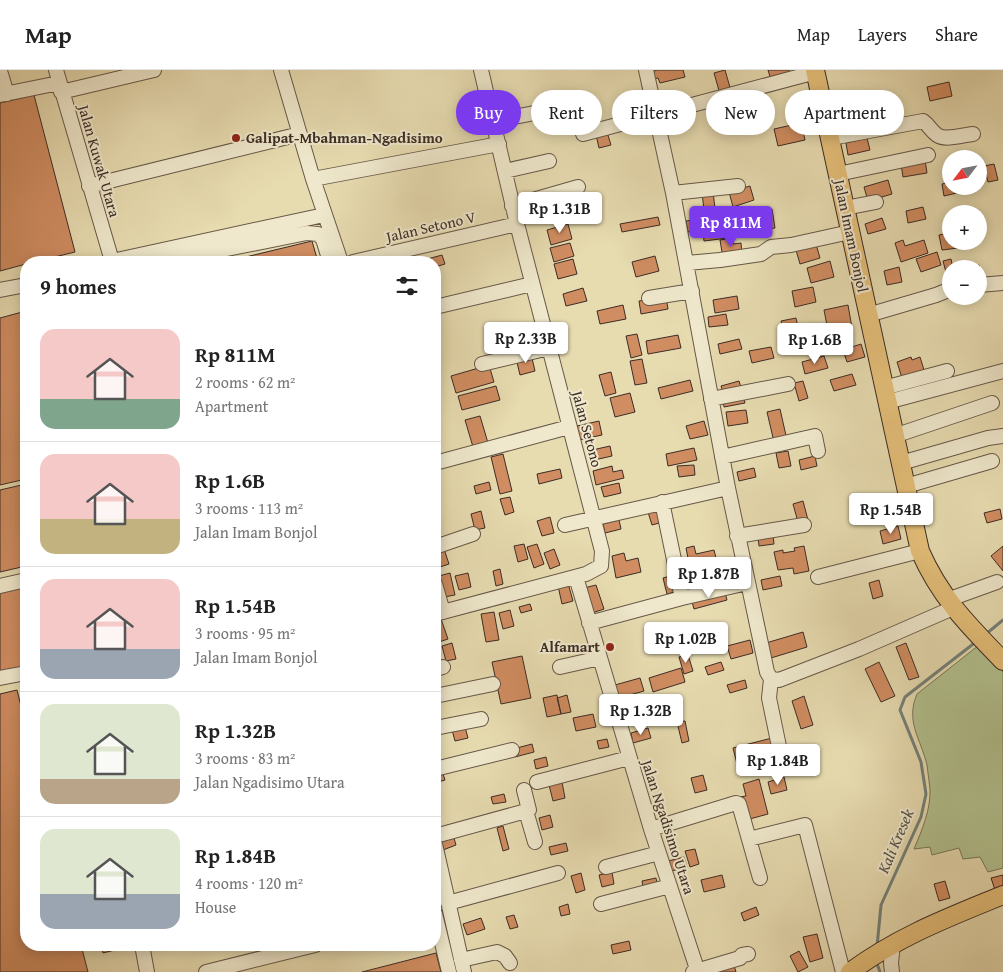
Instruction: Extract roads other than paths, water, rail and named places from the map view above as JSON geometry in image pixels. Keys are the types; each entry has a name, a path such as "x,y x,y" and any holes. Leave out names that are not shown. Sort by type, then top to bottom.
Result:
{"main road":[{"name":"Jalan Imam Bonjol","path":"816,71 920,550 937,586 950,604 1003,661"},
{"path":"850,972 869,958 920,929 1003,895"}],"street":[{"path":"0,71 3,94 59,82 154,70"},
{"path":"282,70 313,179 339,256"},
{"name":"Jalan Setono","path":"481,70 486,90"},
{"path":"646,70 651,90"},
{"path":"696,103 816,71"},
{"name":"Jalan Kuwak Utara","path":"59,82 110,256"},
{"path":"521,114 575,101 584,139 612,129"},
{"path":"831,138 923,121 937,135 943,137 973,134"},
{"path":"89,186 300,134"},
{"name":"Jalan Setono","path":"497,135 516,224 602,551 601,566 576,577"},
{"path":"661,135 687,263 737,536 767,672 771,679 769,698 782,762"},
{"path":"313,179 499,144"},
{"path":"838,174 928,155"},
{"path":"505,171 549,161"},
{"path":"673,193 738,186"},
{"path":"512,206 578,187"},
{"path":"845,208 876,202"},
{"name":"Jalan Kuwak Utara","path":"135,256 324,215"},
{"name":"Jalan Setono V","path":"379,256 516,224"},
{"path":"687,263 761,254 771,247 790,245 850,232"},
{"path":"191,256 307,233 318,234 323,238 328,256"},
{"path":"987,284 1003,283"},
{"path":"441,306 532,284"},
{"path":"0,290 20,286"},
{"path":"649,298 692,291"},
{"path":"868,315 942,293"},
{"path":"482,364 549,348"},
{"path":"885,395 947,371"},
{"path":"885,395 1003,371"},
{"path":"711,399 788,384"},
{"path":"894,436 992,403"},
{"path":"441,462 569,427"},
{"path":"722,457 815,436 818,452"},
{"path":"901,463 988,438 1003,436"},
{"path":"906,486 992,461"},
{"path":"565,525 728,488"},
{"path":"662,502 682,598"},
{"path":"737,536 804,525"},
{"path":"441,545 473,534"},
{"path":"818,576 920,550"},
{"path":"441,612 576,577"},
{"name":"Jalan Ngadisimo Utara","path":"576,577 629,758 696,971"},
{"path":"0,586 20,581"},
{"path":"771,679 779,680 859,649 997,582"},
{"path":"589,623 747,583"},
{"path":"560,667 600,658"},
{"path":"0,678 20,674"},
{"path":"441,695 492,684"},
{"path":"441,727 481,719"},
{"path":"441,768 512,750"},
{"path":"537,782 629,758"},
{"path":"524,790 532,808 535,842"},
{"path":"651,828 736,803 740,807 760,878"},
{"path":"441,834 532,808"},
{"path":"749,839 804,824 806,826 843,972"},
{"path":"606,867 659,853"},
{"path":"441,871 463,966 497,952 505,956 510,963"},
{"path":"448,903 558,873"},
{"path":"601,904 670,886"},
{"path":"441,939 449,972"},
{"path":"890,946 892,972"},
{"path":"143,951 148,972"},
{"path":"206,972 291,951"},
{"path":"696,971 748,954"}],"waterway":[{"name":"Kali Kresek","path":"986,634 1003,620"},
{"name":"Kali Kresek","path":"877,947 881,905 921,817 926,794 921,762 900,710 905,697 977,641"},
{"name":"Kali Kresek","path":"876,961 880,972"}],"place":[{"name":"Galipat-Mbahman-Ngadisimo","path":"236,138"},
{"name":"Alfamart","path":"610,647"}]}
